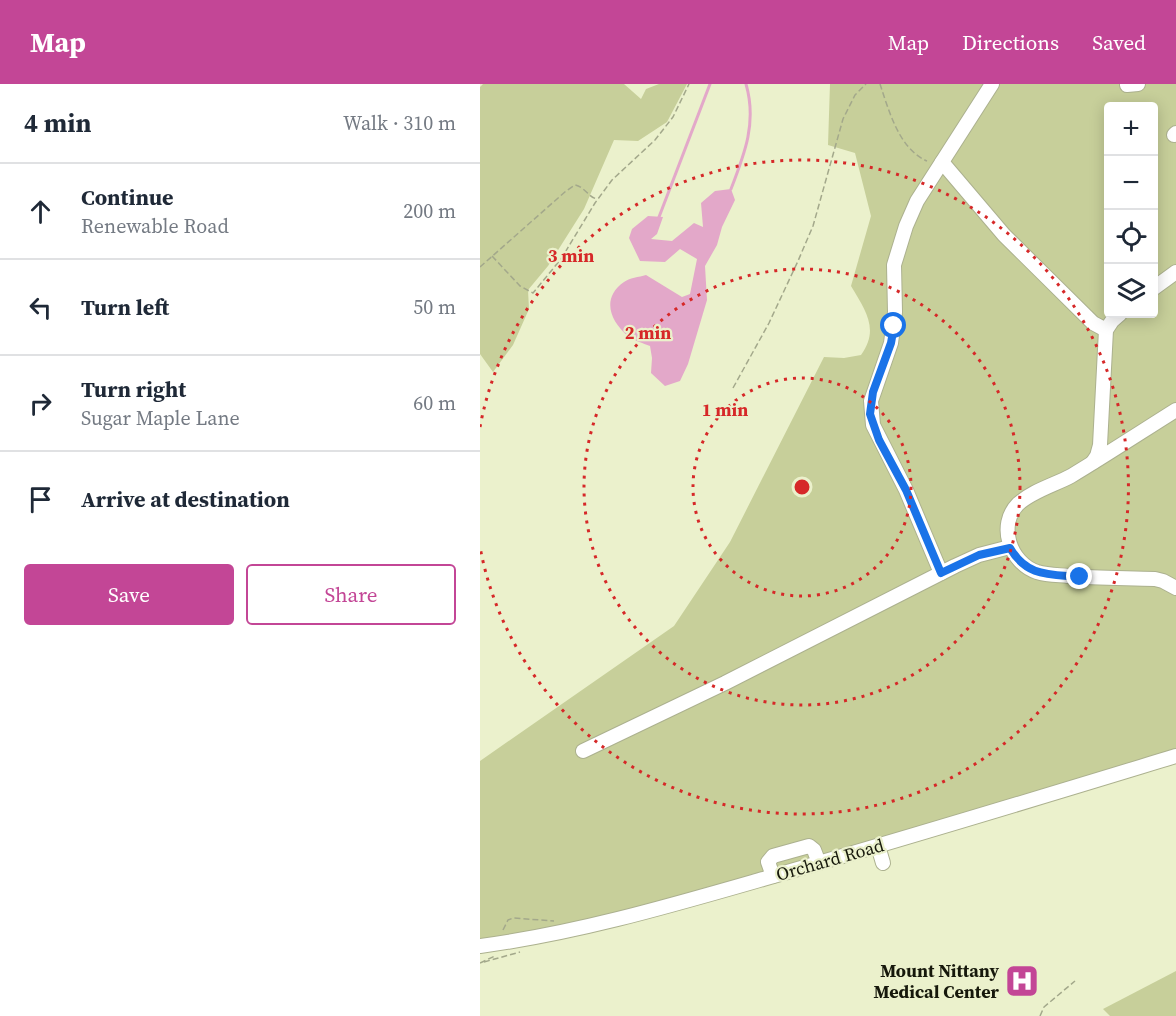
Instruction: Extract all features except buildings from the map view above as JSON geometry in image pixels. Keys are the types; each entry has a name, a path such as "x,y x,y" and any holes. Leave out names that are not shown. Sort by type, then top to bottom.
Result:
{"street":[{"path":"941,573 906,490 879,440 870,414 873,392 891,343 894,326 893,275 898,250 917,201 992,84"},
{"path":"941,164 1004,235 1093,323 1106,330"},
{"path":"1158,285 1176,272"},
{"path":"1092,463 1100,445 1106,330 1115,318"},
{"path":"1176,410 1092,463 1019,504 1009,522 1010,548 1020,563 1036,572 1155,579 1176,588"},
{"path":"583,751 725,683 941,573 979,555 1010,548"},
{"name":"Orchard Road","path":"480,946 573,931 878,846 1176,756"},
{"path":"772,876 768,862 773,856 809,846 814,850 819,863"},
{"path":"878,846 883,863"}],"path":[{"path":"492,256 520,286 533,293 561,260 612,180 664,129 673,117 689,84"},
{"path":"733,388 769,323 798,261 813,226 843,119 855,95 866,84"},
{"path":"880,84 890,115 907,145 921,158 941,164"},
{"path":"480,267 575,185 581,186 593,198 598,199"},
{"path":"503,935 504,924 513,918 556,921"},
{"path":"1040,1016 1044,1007 1075,981"}],"green space":[{"path":"483,84 624,84 641,99 646,89 659,84 687,84 667,122 638,141 614,140 584,209 548,266 528,290 529,309 513,345 493,372 480,354 480,87"},
{"path":"830,84 1176,84 1176,764 480,953 480,761 674,626 730,542 824,357 844,358 861,355 867,346 870,328 868,320 851,286 871,216 855,153 828,145"},
{"path":"1176,971 1176,1016 1110,1016 1103,1009"}],"shaded area":[{"path":"731,189 735,200 722,227 717,245 705,266 707,300 688,364 680,381 665,386 651,373 650,346 633,339 622,330 613,317 610,302 612,295 624,282 646,275 682,297 690,294 697,259 680,249 665,262 640,261 629,238 632,229 648,216 663,217 657,234 651,239 672,241 694,223 703,227 701,203 715,191"}],"waterway":[{"path":"659,217 710,84"},
{"path":"731,189 745,150 750,124 746,84"}],"place":[{"name":"Mount Nittany Medical Center","path":"1022,981"}],"route":[{"path":"894,326 891,343 873,392 870,414 879,440 906,490 941,573 979,555 1010,548 1020,563 1036,572 1080,577"}]}
